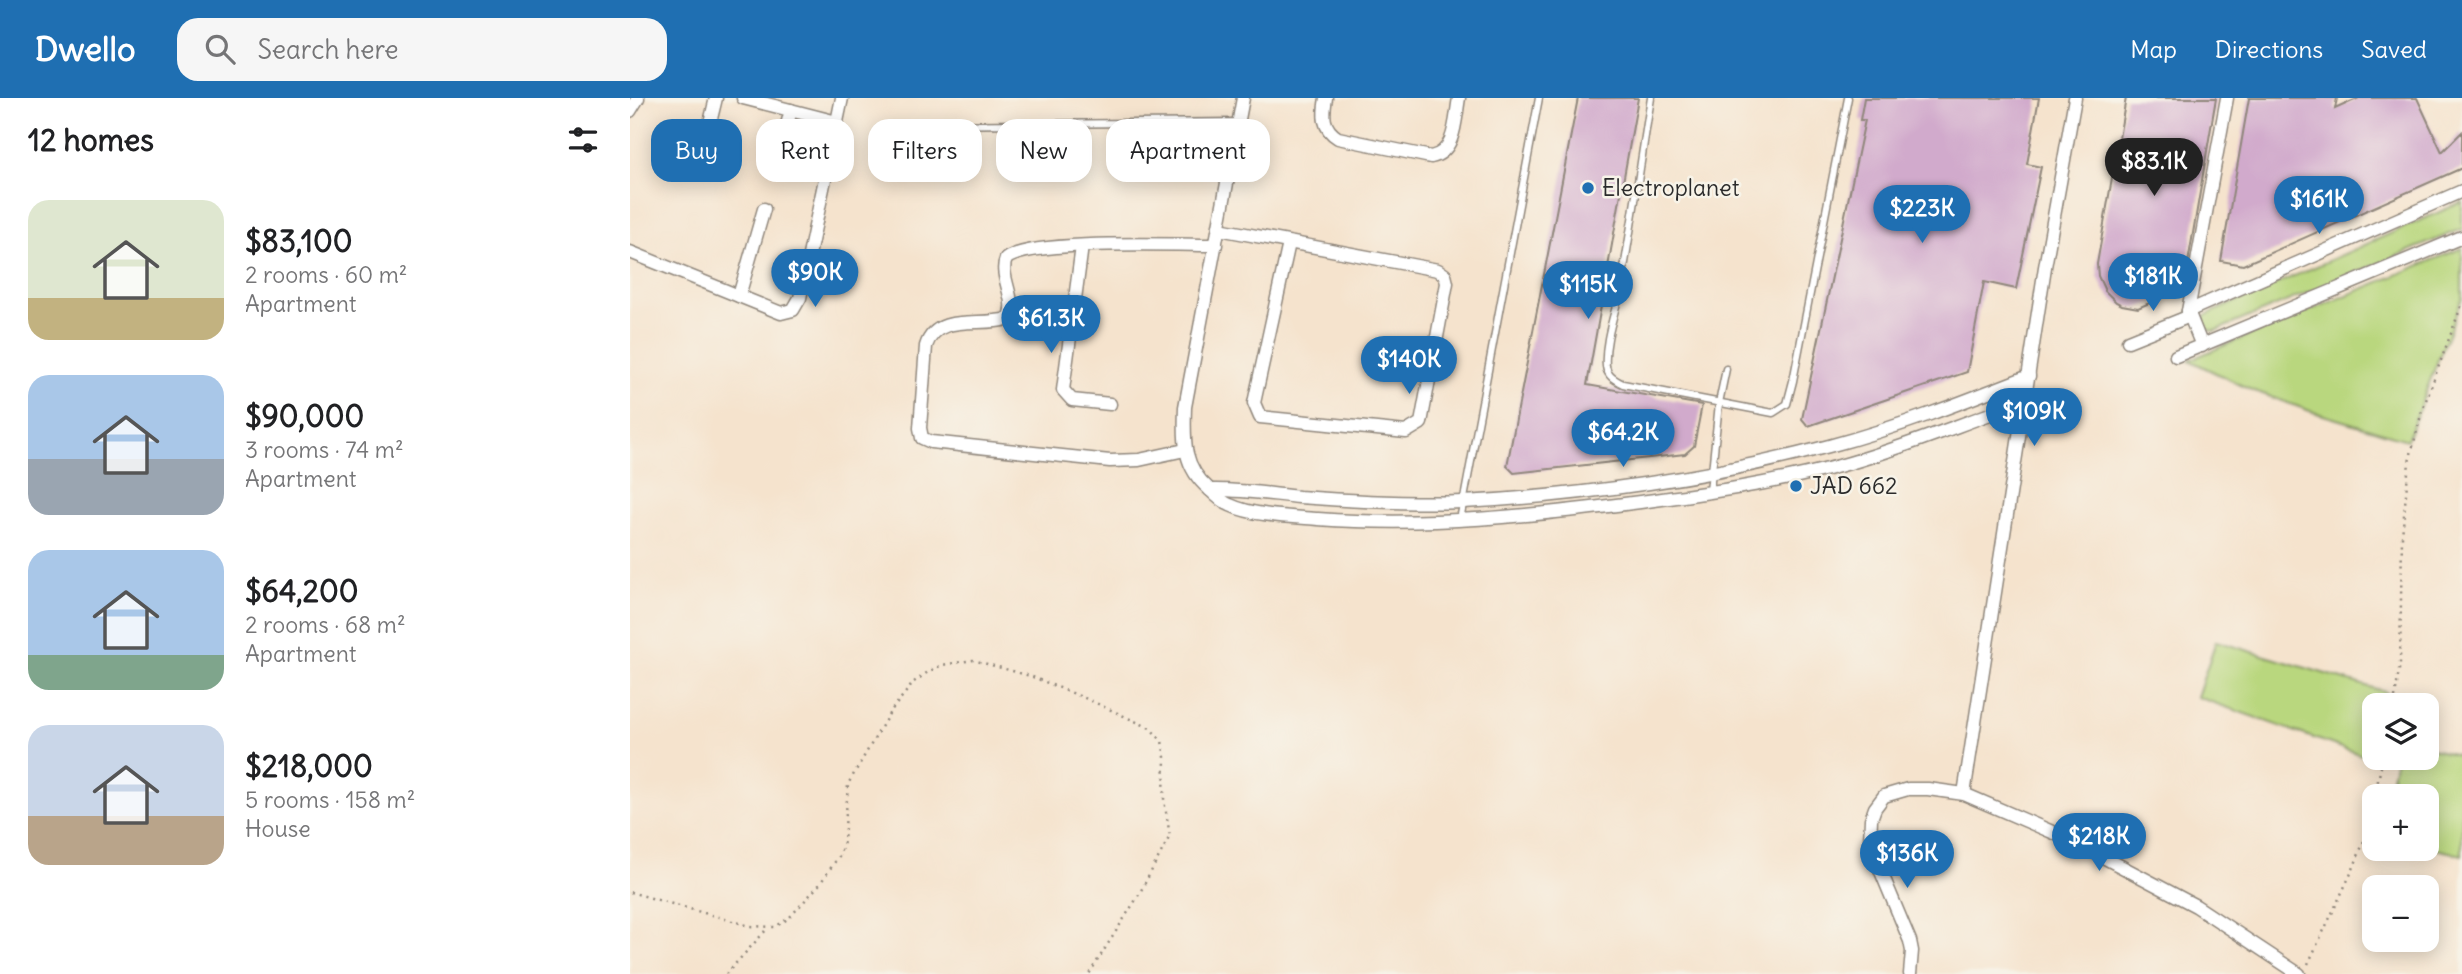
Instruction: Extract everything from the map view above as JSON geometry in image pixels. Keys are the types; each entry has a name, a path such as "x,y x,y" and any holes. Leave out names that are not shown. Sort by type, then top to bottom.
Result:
{"street":[{"path":"630,111 638,98"},
{"path":"711,119 716,98"},
{"path":"743,98 826,119"},
{"path":"838,119 842,98"},
{"path":"1240,119 1243,98"},
{"path":"1326,98 1323,120 1329,131 1338,138 1431,157 1443,153 1450,143 1459,98"},
{"path":"1964,794 2045,267 2075,98"},
{"path":"2202,346 2189,314 2227,98"},
{"path":"789,119 791,110"},
{"path":"630,252 781,313 793,310 799,303 824,182"},
{"path":"1228,182 1185,407 1185,450 1198,480 1229,505 1294,517 1379,523 1459,522 1561,513 1710,493 1839,466 1912,443 2024,402"},
{"path":"2128,341 2462,191"},
{"path":"739,296 764,209"},
{"path":"1219,229 1438,270 1444,275 1447,282 1421,423 1414,429 1406,432 1260,417 1254,403 1289,243"},
{"path":"2176,356 2462,237"},
{"path":"1185,450 1139,460 1110,461 931,442 922,438 919,428 926,346 932,334 942,326 1007,319 1012,308 1003,269 1006,258 1011,254 1042,247 1216,245"},
{"path":"1082,246 1063,390 1068,397 1076,401 1110,404"},
{"path":"1210,490 1234,489 1365,502 1463,502 1618,486 1771,461 1832,446 1927,415 2029,376"},
{"path":"1910,974 1910,940 1872,850 1869,831 1875,808 1884,796 1895,791 1928,789 1964,794 2073,841 2196,906 2299,974"}],"lane":[{"path":"1459,522 1539,98"},
{"path":"1651,98 1607,373 1623,384 1773,413 1787,404 1848,98"},
{"path":"982,124 1106,123"},
{"path":"1710,493 1719,403 1727,369"}],"path":[{"path":"2396,693 2400,663 2402,536 2409,462 2422,411 2462,304"},
{"path":"630,892 750,926 768,928 782,923 795,913 819,885 839,856 845,834 848,784 890,712 914,682 928,672 973,660 1030,677 1087,699 1150,728 1162,741 1165,757 1164,800 1170,836 1137,898 1089,974"},
{"path":"2299,974 2311,959 2354,867 2365,838 2380,770"},
{"path":"726,974 768,928"}],"green space":[{"path":"2462,202 2462,229 2215,331 2208,330 2204,324 2204,317 2208,314"},
{"path":"2462,248 2462,298 2407,440 2310,411 2249,389 2189,360"},
{"path":"2216,641 2386,692 2362,693 2362,755 2197,697"},
{"path":"2439,751 2462,756 2462,855 2439,850 2439,784 2391,784 2393,770 2439,770"}],"building":[{"path":"1578,98 1638,98 1587,385 1702,405 1694,446 1685,454 1514,473 1507,466"},
{"path":"1864,98 2039,98 2027,164 2041,167 2016,289 1984,282 1967,372 1808,426 1802,419 1865,120 1860,120"},
{"path":"2126,98 2216,98 2184,286 2138,308 2116,302 2105,291 2098,276 2097,264"},
{"path":"2249,98 2337,98 2335,109 2359,98 2417,98 2442,152 2462,132 2462,168 2243,265 2221,261"}],"place":[{"name":"Electroplanet","path":"1588,188"},
{"name":"JAD 662","path":"1796,486"}]}
